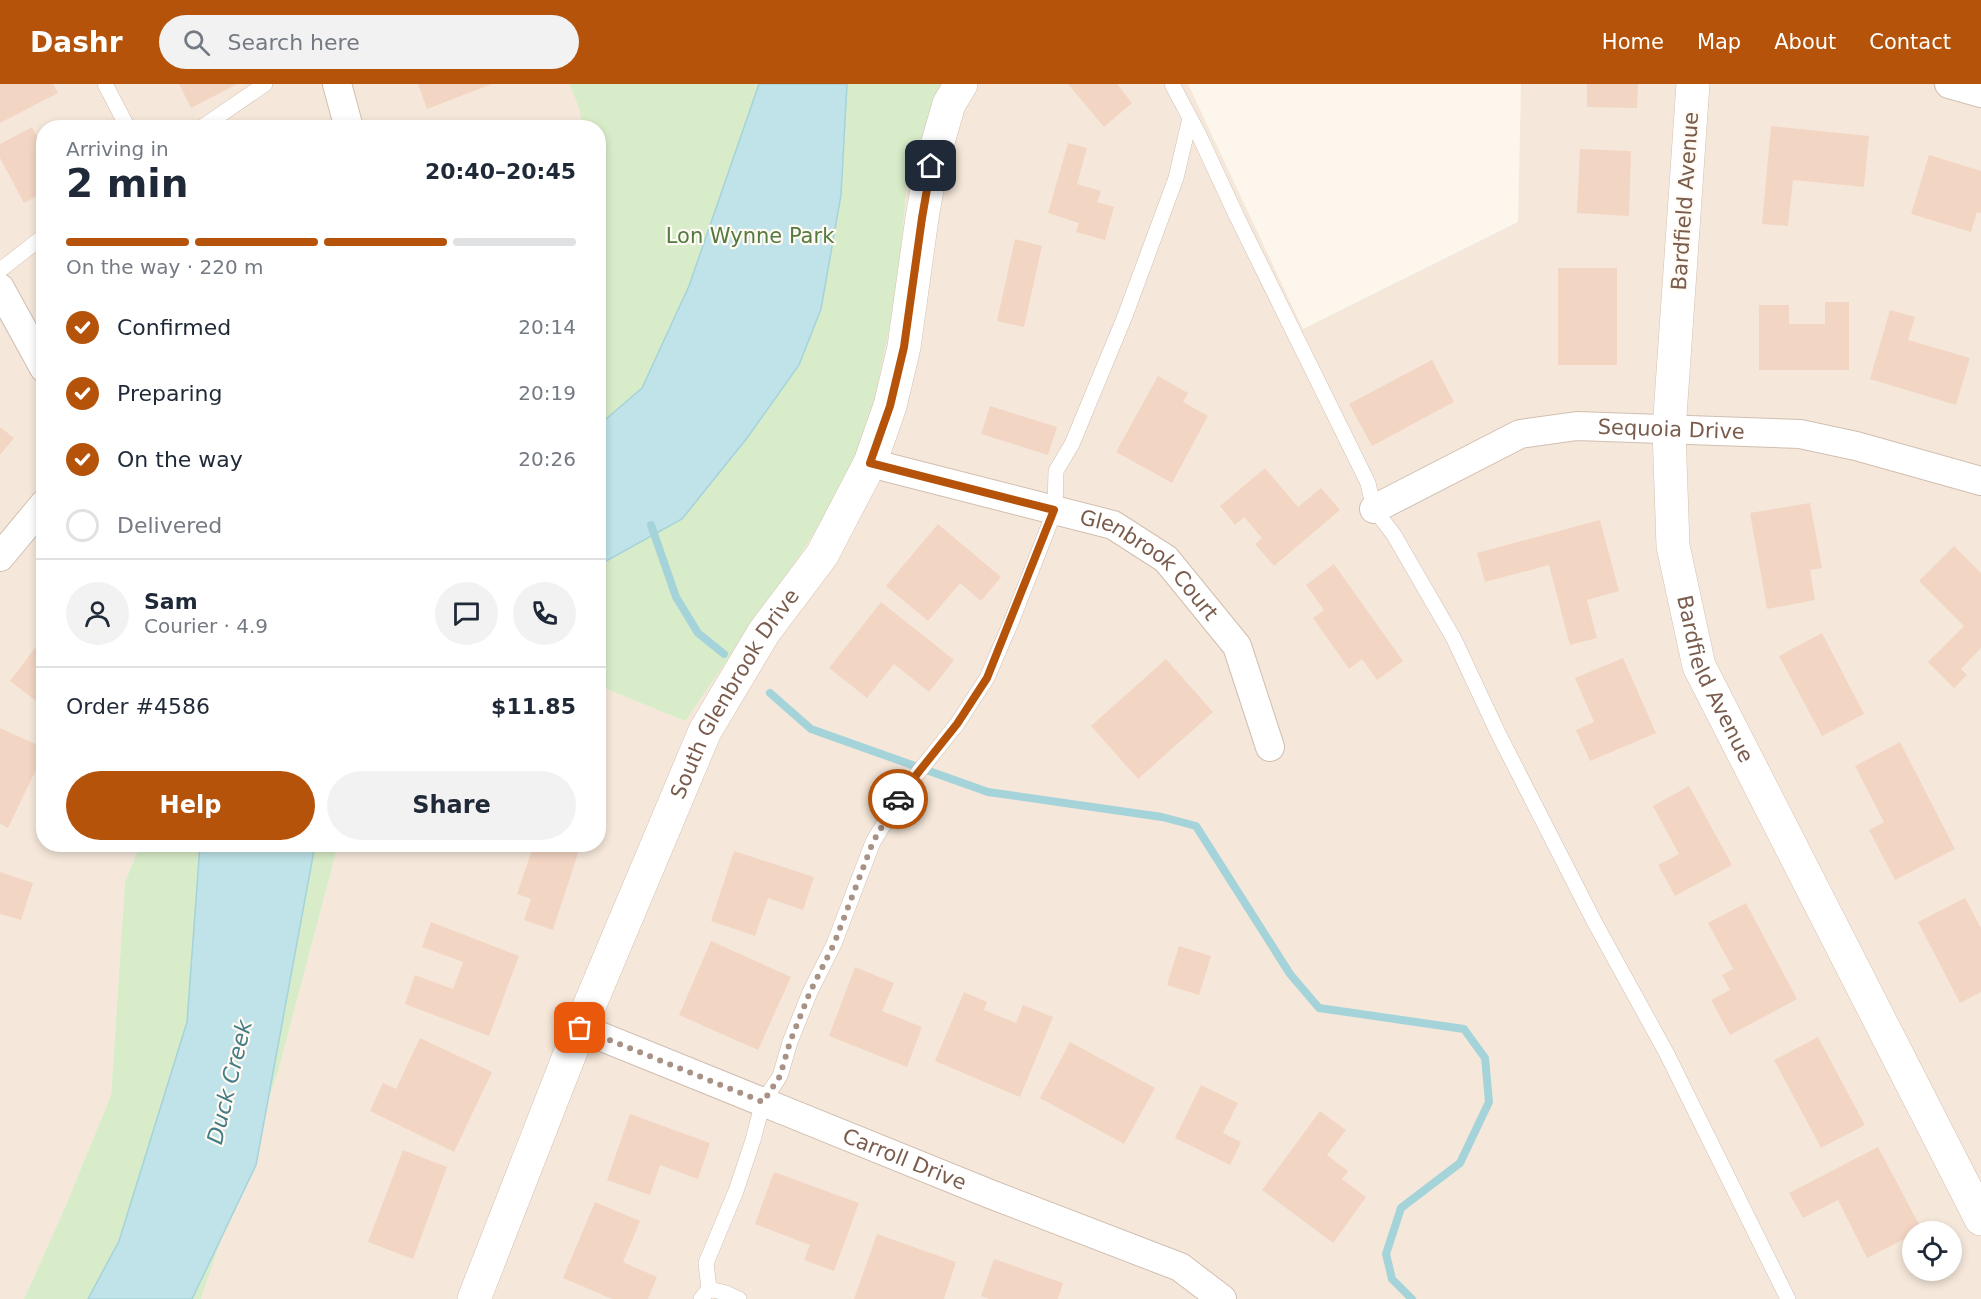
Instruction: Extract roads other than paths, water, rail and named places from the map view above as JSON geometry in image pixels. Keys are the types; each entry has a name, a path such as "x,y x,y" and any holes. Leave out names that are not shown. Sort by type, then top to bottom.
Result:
{"street":[{"path":"337,84 347,120"},
{"name":"South Glenbrook Drive","path":"474,1299 580,1028 705,731 764,632 822,555 870,463 890,406 904,347 931,166 950,104 961,84"},
{"name":"Bardfield Avenue","path":"1693,84 1669,430 1673,546 1699,666 1981,1219"},
{"path":"1949,84 1981,93"},
{"path":"0,288 36,353"},
{"name":"Sequoia Drive","path":"1374,509 1520,434 1577,426 1800,434 1856,446 1981,481"},
{"name":"Glenbrook Court","path":"870,463 1113,525 1166,559 1237,646 1269,747"},
{"path":"0,557 36,514"},
{"name":"Carroll Drive","path":"580,1028 990,1194 1180,1267 1222,1299"}],"lane":[{"path":"105,84 124,120"},
{"path":"213,120 265,84"},
{"path":"1172,84 1368,483 1374,509 1394,535 1454,639 1498,733 1595,923 1667,1054 1788,1299"},
{"path":"739,1299 726,1293 705,1294 706,1263 736,1191 763,1102 780,1076 790,1042 810,992 834,944 873,842 910,782 957,724 987,678 1054,510 1056,471 1072,444 1125,316 1176,178 1190,118"},
{"path":"0,270 36,242"}],"water":[{"path":"759,84 847,84 841,195 821,309 799,365 747,438 682,519 606,561 606,419 642,388 689,286"},
{"name":"Duck Creek","path":"199,852 314,852 256,1165 192,1299 88,1299 119,1241 187,1022"}],"waterway":[{"path":"651,525 676,597 698,633 724,654"},
{"path":"770,693 811,729 988,792 1162,817 1196,826 1290,974 1319,1008 1464,1029 1485,1058 1489,1102 1460,1163 1401,1208 1386,1254 1392,1279 1412,1299"}],"park label":[{"name":"Lon Wynne Park","path":"750,236"}]}
